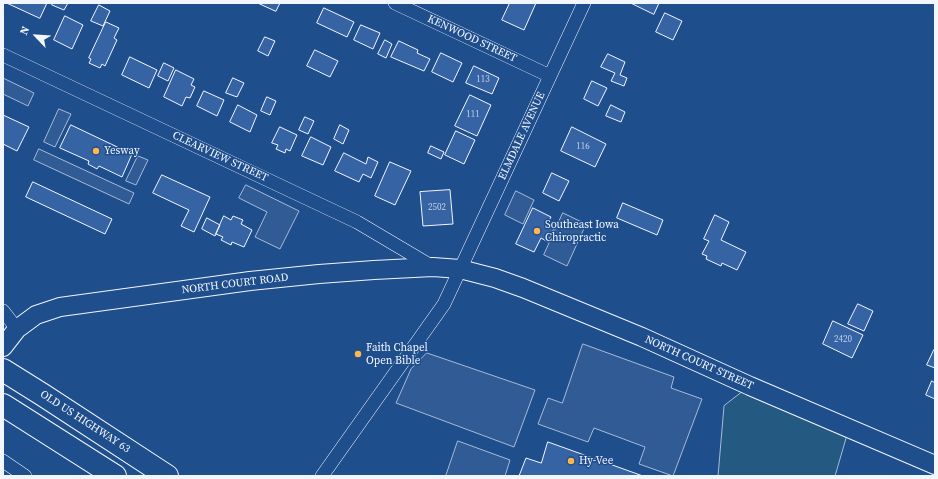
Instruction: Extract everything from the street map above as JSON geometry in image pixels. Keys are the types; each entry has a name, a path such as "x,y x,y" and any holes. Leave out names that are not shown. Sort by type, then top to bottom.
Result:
{"highway":[{"name":"OLD US HIGHWAY 63","path":"3,370 167,476"},
{"path":"3,405 115,476"}],"main road":[{"name":"NORTH COURT ROAD","path":"3,347 17,329 36,315 60,307 250,281 374,270 434,267 460,269"},
{"name":"NORTH COURT STREET","path":"460,269 495,278 523,288 642,337 750,386 935,465"}],"street":[{"name":"KENWOOD STREET","path":"395,3 550,76"},
{"name":"ELMDALE AVENUE","path":"322,476 444,304 584,3"},
{"name":"CLEARVIEW STREET","path":"3,55 357,222 434,267"},
{"path":"3,311 17,329"},
{"path":"3,461 25,476"}],"shaded area":[{"path":"3,78 34,93 28,106 3,94"},
{"path":"59,109 71,114 55,147 44,142"},
{"path":"39,149 134,193 129,204 34,160"},
{"path":"138,156 148,160 136,185 126,181"},
{"path":"246,185 299,211 280,249 255,237 267,212 239,198"},
{"path":"516,191 534,200 523,224 505,215"},
{"path":"563,213 586,224 567,266 544,255"},
{"path":"583,344 674,377 671,388 702,399 673,476 639,464 645,447 594,428 588,442 538,424 548,398 562,403"},
{"path":"427,353 535,390 514,447 396,403 411,369"},
{"path":"750,386 849,428 835,476 718,476 724,406"},
{"path":"458,441 510,460 505,476 446,476"}],"building":[{"path":"7,3 47,3 40,18"},
{"path":"53,3 68,3 64,10 52,5"},
{"path":"258,3 280,3 276,11"},
{"path":"510,3 536,3 524,30 502,20"},
{"path":"631,3 659,3 654,14"},
{"path":"99,5 110,11 103,26 91,21"},
{"path":"324,8 354,22 347,37 317,23"},
{"path":"665,13 682,21 673,40 656,32"},
{"path":"65,16 83,25 72,49 54,40"},
{"path":"106,22 119,28 114,38 117,40 105,66 102,64 100,68 89,63 91,59 89,58"},
{"path":"361,25 380,33 373,49 354,40"},
{"path":"265,37 275,41 268,56 258,51"},
{"path":"385,40 392,44 386,58 378,54"},
{"path":"399,41 418,50 417,53 430,59 424,71 391,57"},
{"path":"315,50 338,61 330,77 307,66"},
{"path":"441,53 462,63 453,82 432,72"},
{"path":"608,54 625,62 620,75 627,78 624,86 611,81 615,73 601,67"},
{"path":"130,57 157,70 149,88 122,75"},
{"path":"164,63 174,68 168,81 158,76"},
{"path":"474,66 499,78 492,94 466,83"},
{"path":"176,70 194,79 191,85 195,87 190,98 186,97 182,106 164,97"},
{"path":"233,78 244,83 237,97 226,93"},
{"path":"592,81 607,88 598,106 584,99"},
{"path":"204,91 224,100 217,116 197,106"},
{"path":"470,95 491,105 477,136 455,126"},
{"path":"267,97 276,101 270,115 261,111"},
{"path":"238,105 257,115 250,132 230,122"},
{"path":"611,105 625,112 621,122 606,116"},
{"path":"3,115 29,127 17,151 3,144"},
{"path":"305,117 314,121 308,134 299,130"},
{"name":"Yesway","path":"71,125 132,154 122,177 99,166 97,169 88,164 89,161 60,148"},
{"path":"340,125 349,130 343,144 334,139"},
{"path":"280,127 297,135 290,151 286,149 285,153 276,149 278,145 272,143"},
{"path":"572,127 606,144 595,167 561,151"},
{"path":"456,131 475,140 464,164 445,155"},
{"path":"311,137 331,147 323,165 302,156"},
{"path":"431,146 444,152 441,159 428,153"},
{"path":"344,153 366,164 368,157 378,162 371,178 363,174 359,182 335,171"},
{"path":"390,162 411,171 395,205 375,196"},
{"path":"552,173 569,181 559,201 543,193"},
{"path":"162,175 210,197 194,232 181,226 189,210 153,193"},
{"path":"33,182 112,219 105,234 26,197"},
{"path":"450,190 453,224 423,226 420,192"},
{"path":"623,203 663,220 657,235 617,218"},
{"name":"Southeast Iowa Chiropractic","path":"533,208 551,217 549,221 556,224 548,242 541,238 534,252 516,244"},
{"path":"715,215 729,222 721,240 746,252 737,270 722,263 721,266 706,259 707,256 702,254 709,241 704,239"},
{"path":"224,216 231,220 233,216 243,220 241,224 252,230 244,247 232,242 231,245 221,240 223,237 216,234"},
{"path":"207,218 220,225 215,236 202,229"},
{"path":"858,304 873,311 864,331 848,324"},
{"path":"833,321 863,335 852,358 823,344"},
{"path":"934,350 935,351 935,368 927,365"},
{"path":"932,381 935,383 935,399 926,395"},
{"name":"Hy-Vee","path":"548,442 643,476 519,476 526,458 541,463"}],"place":[{"name":"Yesway","path":"96,151"},
{"name":"Southeast Iowa Chiropractic","path":"537,231"},
{"name":"Faith Chapel Open Bible","path":"358,354"},
{"name":"Hy-Vee","path":"571,461"}]}
